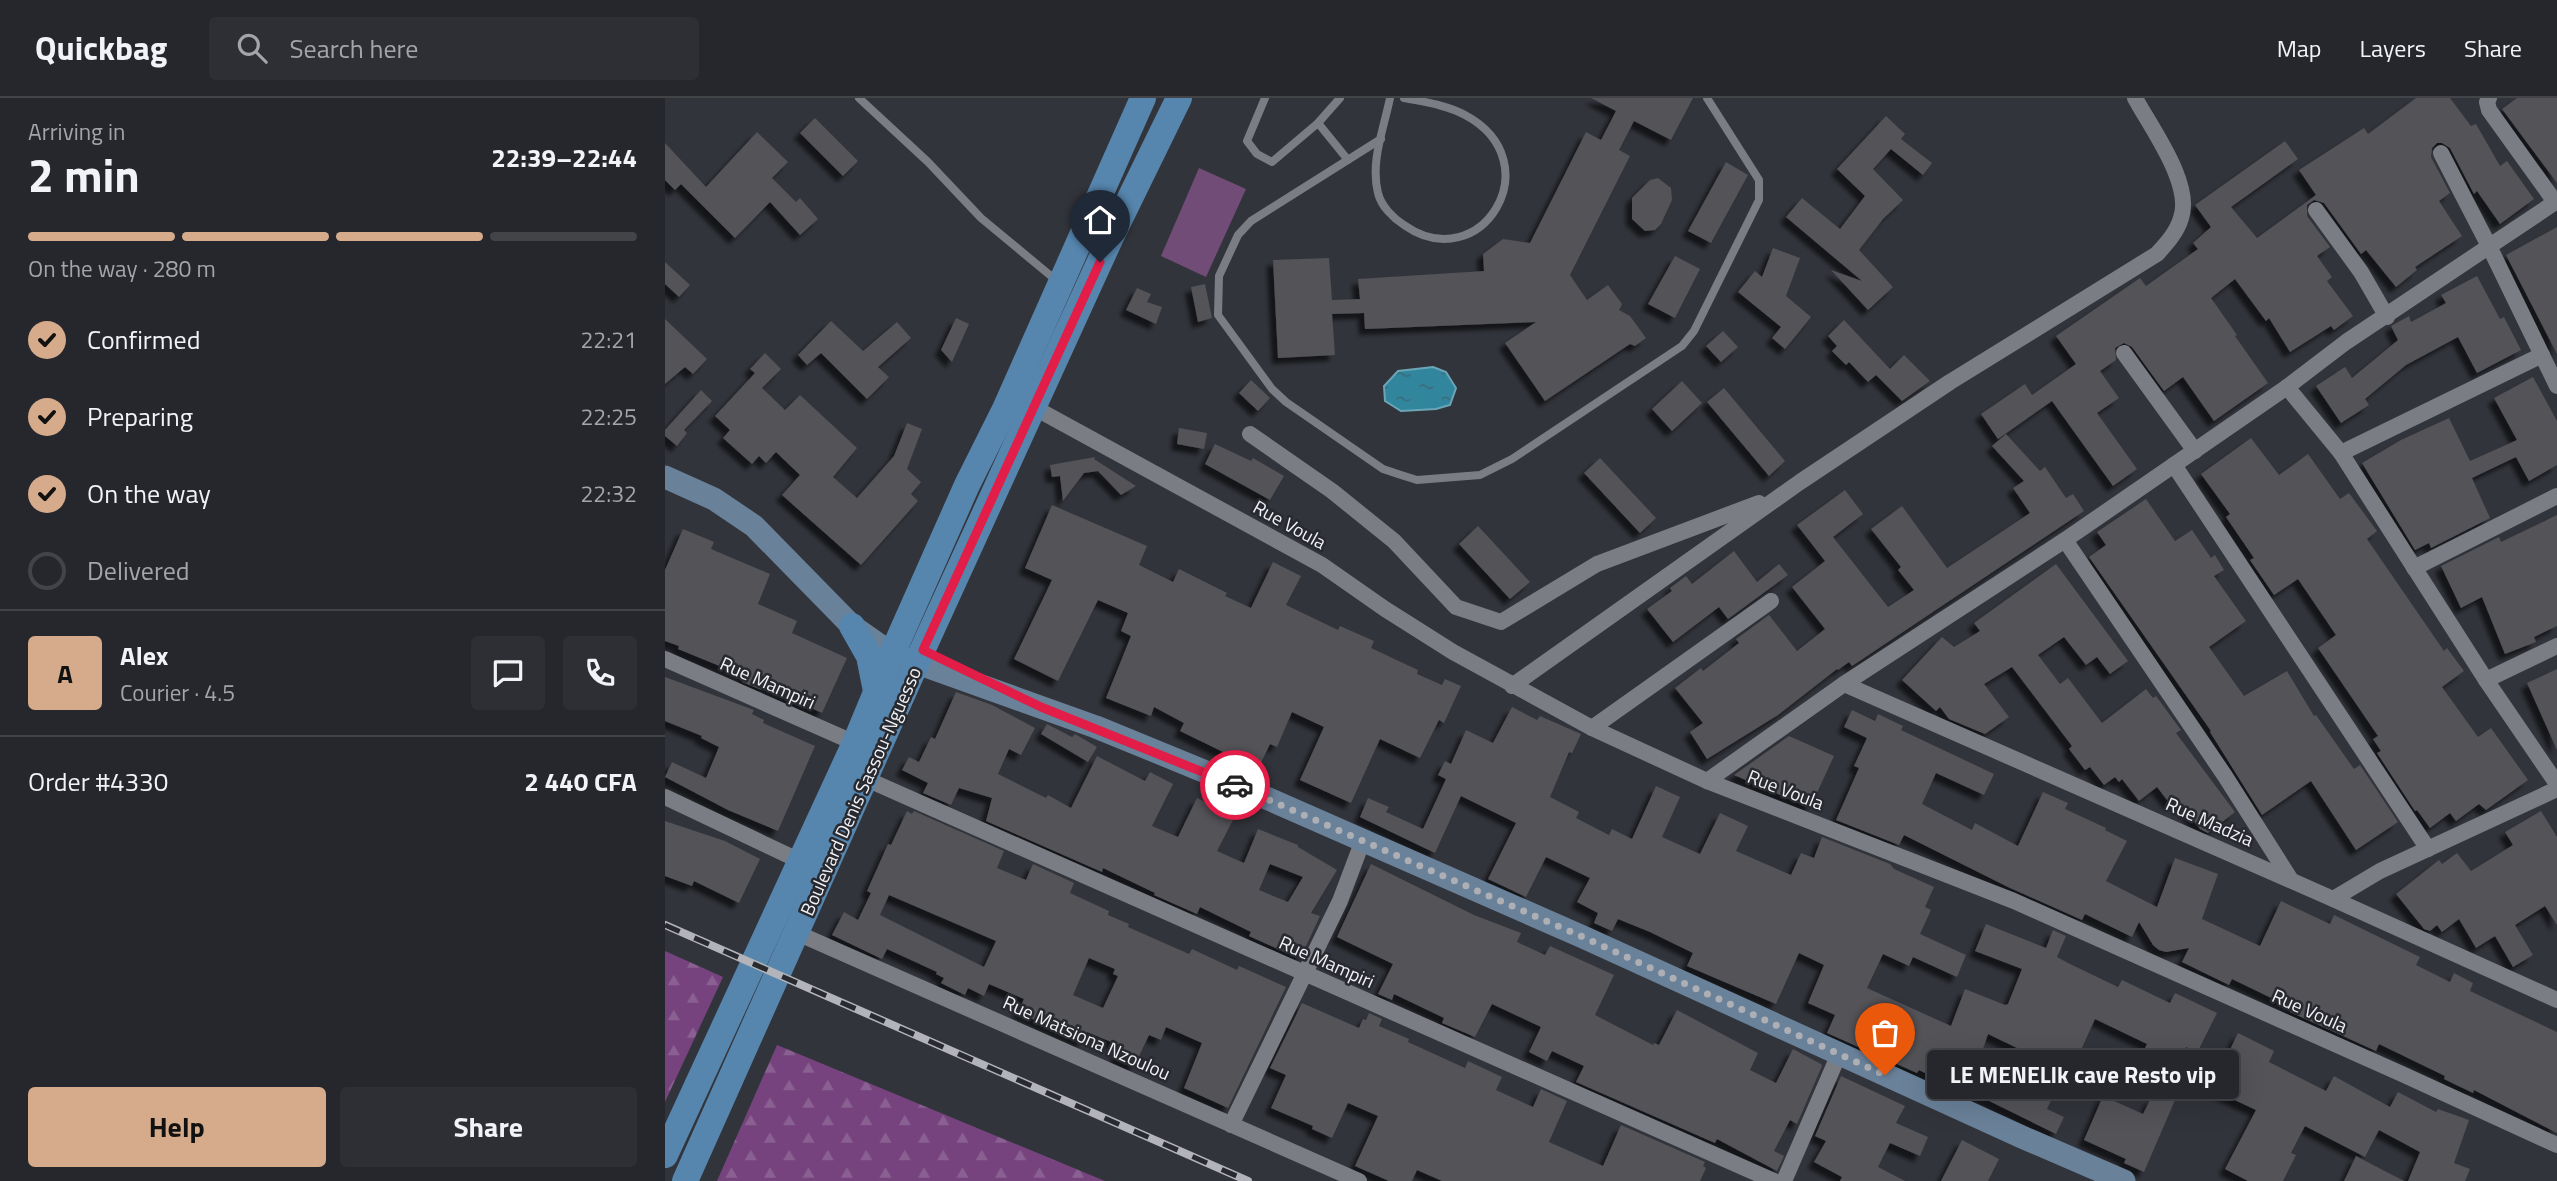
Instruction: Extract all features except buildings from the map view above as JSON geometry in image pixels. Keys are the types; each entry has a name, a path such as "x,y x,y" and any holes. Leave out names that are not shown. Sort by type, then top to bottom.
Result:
{"main road":[{"name":"Boulevard Denis Sassou-Nguesso","path":"685,1181 864,778 907,652 1060,284 1143,98"},
{"name":"Boulevard Denis Sassou-Nguesso","path":"665,1155 855,743 876,691 907,652 1034,407 1111,237 1179,98"},
{"path":"665,477 714,499 754,526 852,626 869,656 876,691"},
{"path":"832,606 907,652"},
{"path":"852,626 907,652 1223,779 1363,840 2124,1181"}],"street":[{"path":"1512,686 1780,496 1950,382 2157,254 2172,236 2181,218 2184,204 2178,177 2135,98"},
{"path":"1707,781 1843,684 2065,540 2287,387 2346,342 2556,201 2489,110 2489,98"},
{"path":"2441,153 2557,386"},
{"path":"2316,210 2361,272 2387,317"},
{"path":"2124,353 2195,451"},
{"path":"2341,453 2542,355"},
{"path":"2287,387 2341,453 2486,680 2557,784"},
{"name":"Rue Voula","path":"1034,407 1322,565 1385,609 1512,686 1592,728 1707,781 2014,901 2557,1146"},
{"path":"1250,434 1332,491 1394,541 1456,607 1501,622 1597,564 1780,496"},
{"path":"2174,465 2428,849"},
{"path":"2414,568 2557,496"},
{"path":"2065,540 2225,776 2291,880"},
{"path":"1592,728 1772,601"},
{"path":"2486,680 2557,646"},
{"name":"Rue Mampiri","path":"665,659 855,743"},
{"name":"Rue Madzia","path":"1843,684 2557,1000"},
{"name":"Rue Mampiri","path":"864,778 1774,1181"},
{"path":"2333,899 2380,871 2557,789"},
{"path":"665,797 800,861"},
{"path":"1231,1125 1340,901 1363,840"},
{"name":"Rue Matsiona Nzoulou","path":"797,933 1360,1181"},
{"path":"1784,1181 1839,1054"}],"lane":[{"path":"859,98 928,162 981,218 1060,284"},
{"path":"1265,98 1247,141 1257,154 1272,162 1318,123 1340,98"},
{"path":"1390,98 1375,170 1378,194 1391,217 1414,233 1436,239 1459,238 1478,229 1495,210 1506,190 1506,166 1499,147 1486,129 1467,116 1450,108 1404,98"},
{"path":"1427,103 1436,98"},
{"path":"1381,139 1251,221 1238,234 1219,276 1218,315 1279,396 1383,468 1417,480 1480,475 1513,459 1682,346 1694,331 1753,212 1760,192 1759,180 1707,98"},
{"path":"1318,123 1348,160"}],"green space":[{"path":"665,951 723,977 665,1102"},
{"path":"777,1045 1105,1181 717,1181"}],"shaded area":[{"path":"1199,168 1246,189 1206,277 1161,256"}],"water":[{"path":"1433,367 1446,372 1456,388 1450,405 1436,409 1401,411 1385,401 1384,386 1398,371"}],"railway":[{"path":"665,925 1248,1181"}],"way so far":[{"path":"1235,785 1583,937 1885,1075"}],"place":[{"name":"LE MENELIk cave Resto vip","path":"1885,1075"}],"route":[{"path":"1100,262 923,650 1041,707 1235,785"}]}
